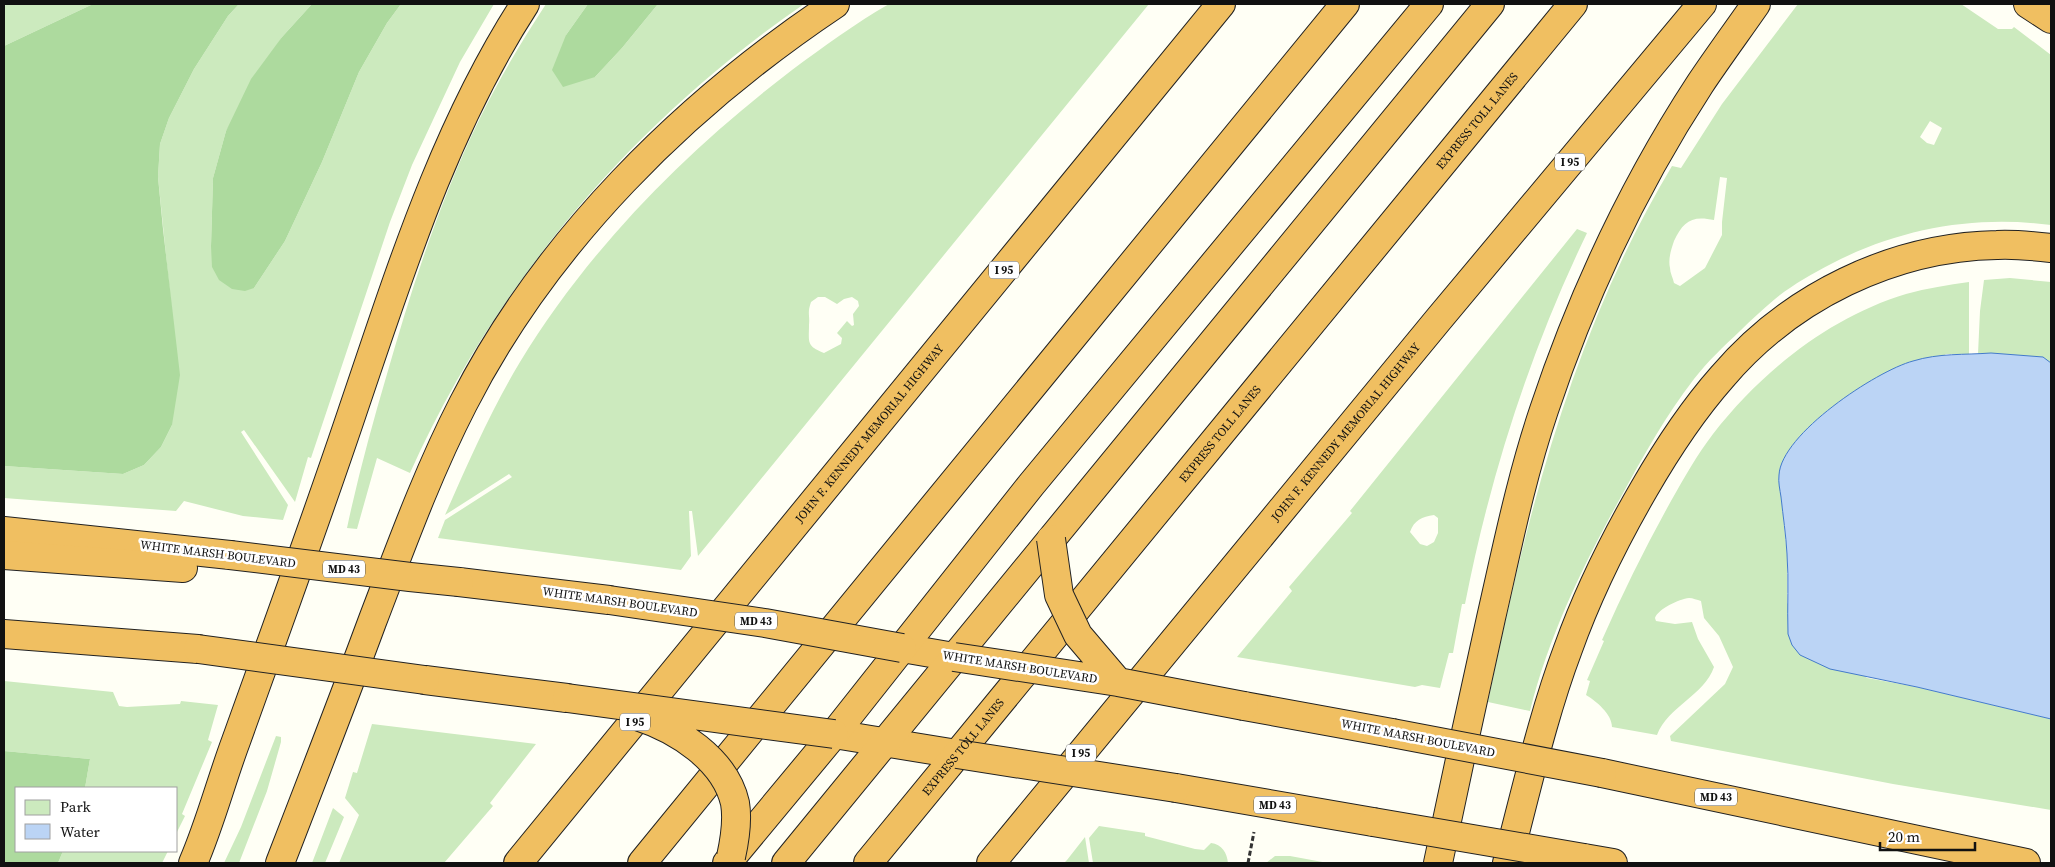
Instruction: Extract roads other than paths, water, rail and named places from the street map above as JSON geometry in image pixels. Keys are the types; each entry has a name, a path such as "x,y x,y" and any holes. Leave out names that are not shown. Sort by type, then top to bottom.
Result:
{"highway":[{"path":"193,863 317,517 431,188 472,97 525,4"},
{"path":"280,863 414,511 456,417 494,350 526,300 570,242 602,204 654,148 745,68 835,4"},
{"name":"JOHN F. KENNEDY MEMORIAL HIGHWAY","path":"518,863 1221,4"},
{"path":"642,863 1345,4"},
{"path":"729,860 834,734 1031,485 1429,4"},
{"path":"786,863 1490,4"},
{"name":"EXPRESS TOLL LANES","path":"868,863 1573,4"},
{"name":"JOHN F. KENNEDY MEMORIAL HIGHWAY","path":"991,863 1425,335 1702,4"},
{"path":"1438,863 1520,492 1544,410 1562,360 1599,270 1649,172 1700,84 1756,4"},
{"path":"2028,4 2051,20"},
{"path":"1507,863 1548,710 1568,648 1593,586 1628,516 1665,453 1694,410 1723,374 1752,345 1784,319 1832,288 1884,265 1914,256 1997,244 2051,248"},
{"name":"WHITE MARSH BOULEVARD","path":"4,531 227,563 459,582 609,600 774,624 954,657 1118,682 1602,773 2026,863"},
{"path":"1051,539 1059,595 1078,635 1118,682"},
{"path":"4,555 227,563"},
{"name":"MD 43","path":"4,634 198,649 834,734 1176,788 1613,863"},
{"path":"568,698 652,721 676,734 704,754 722,774 732,792 735,804 736,824 729,860"}],"water":[{"path":"1991,353 2043,357 2051,363 2051,719 1917,687 1830,669 1800,655 1792,645 1788,634 1787,554 1779,475 1784,459 1796,441 1833,406 1877,377 1897,367 1932,357"}]}
